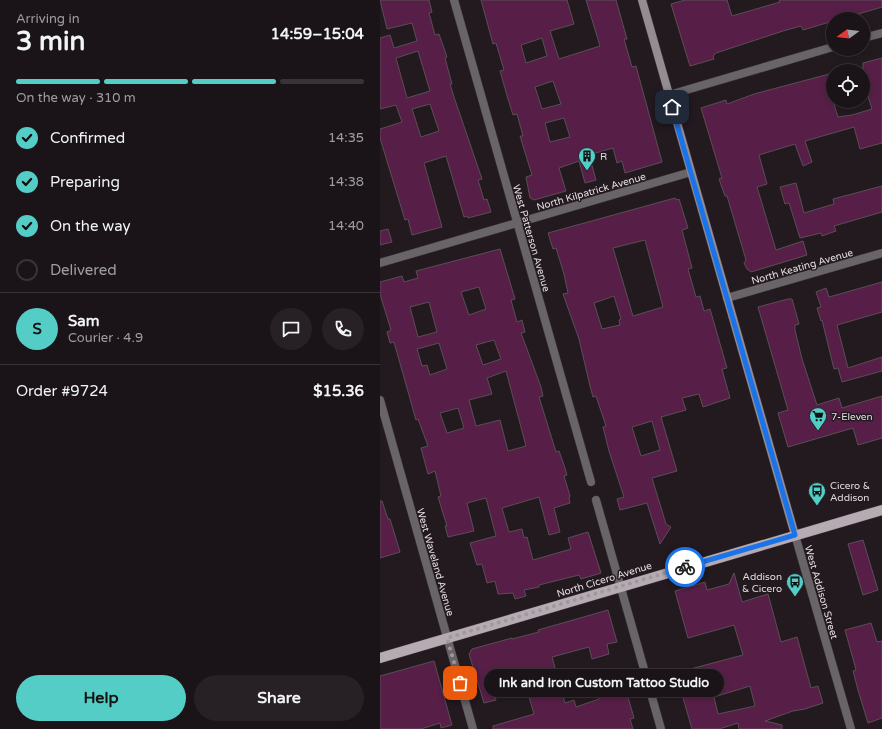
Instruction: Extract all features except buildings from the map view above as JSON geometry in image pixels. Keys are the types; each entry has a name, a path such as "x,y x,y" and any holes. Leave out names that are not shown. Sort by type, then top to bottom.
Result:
{"main road":[{"name":"West Addison Street","path":"642,0 795,535"},
{"name":"North Cicero Avenue","path":"380,658 882,510"}],"street":[{"name":"West Patterson Avenue","path":"454,0 591,482"},
{"path":"870,36 882,33"},
{"path":"669,95 826,49"},
{"name":"North Kilpatrick Avenue","path":"380,263 691,172"},
{"name":"North Keating Avenue","path":"727,298 882,253"},
{"name":"West Waveland Avenue","path":"380,400 473,729"},
{"path":"596,500 661,729"},
{"name":"West Addison Street","path":"795,535 851,729"}],"way so far":[{"path":"460,683 447,638 685,567"}],"place":[{"name":"R","path":"587,171"},
{"name":"7-Eleven","path":"818,431"},
{"name":"Cicero & Addison","path":"817,506"},
{"name":"Addison & Cicero","path":"795,597"},
{"name":"Ink and Iron Custom Tattoo Studio","path":"460,683"}],"route":[{"path":"672,107 795,535 685,567"}]}
